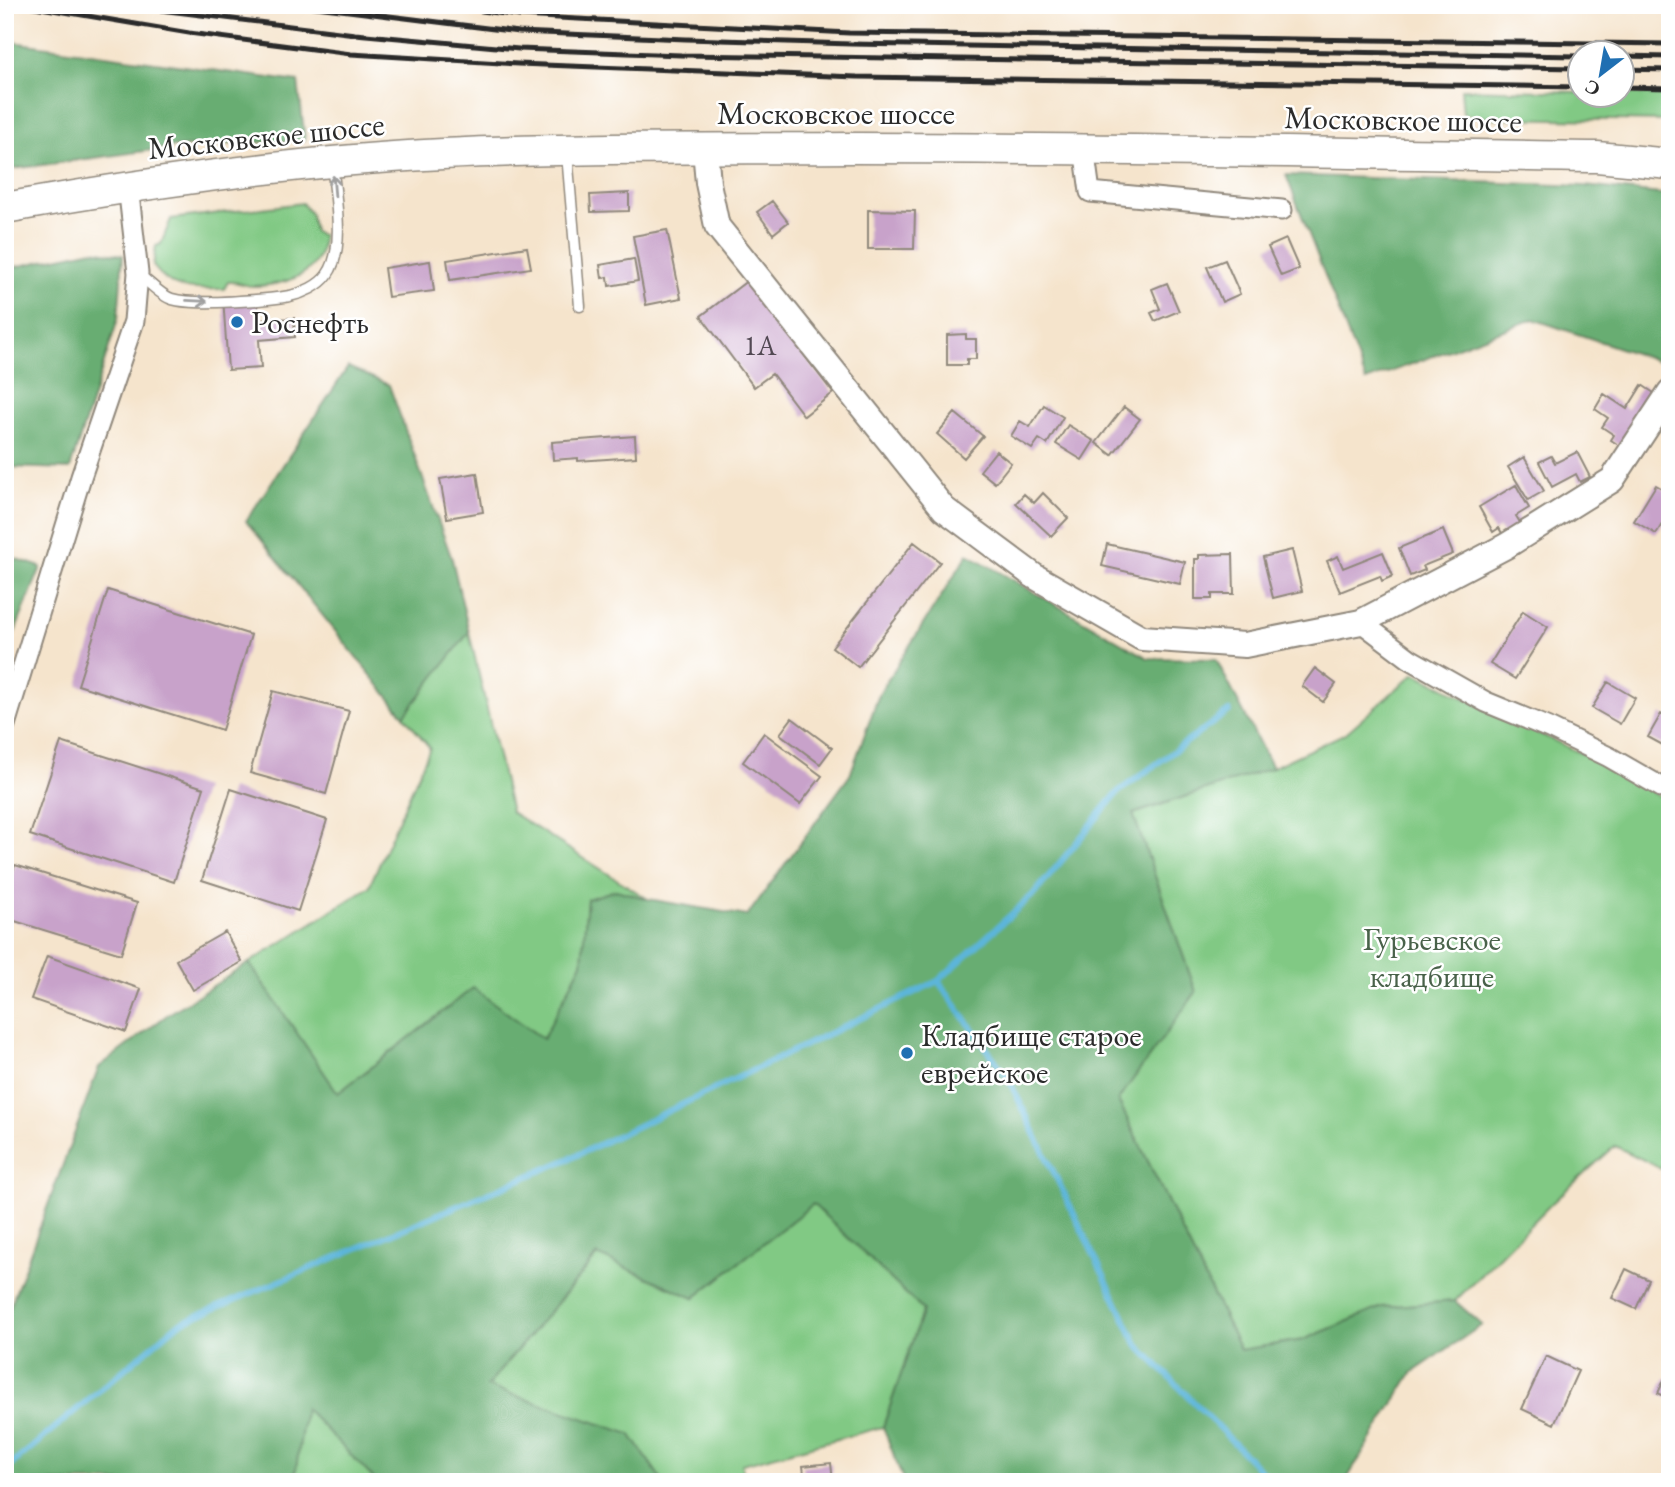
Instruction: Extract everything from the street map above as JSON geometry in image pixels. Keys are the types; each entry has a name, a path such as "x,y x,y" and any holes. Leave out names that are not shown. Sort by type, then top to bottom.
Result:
{"main road":[{"name":"Московское шоссе","path":"5,208 128,186 332,161 567,150 1084,148 1597,158 1670,164"},
{"path":"1597,158 1670,153"}],"street":[{"path":"1084,148 1090,192 1282,210"},
{"path":"705,149 708,183 717,226 944,509 1034,576 1142,638 1245,645 1361,621 1506,546 1612,480 1670,392"},
{"path":"5,725 81,477 134,321 138,274 128,186"},
{"path":"1361,621 1410,659 1486,702 1597,751 1670,792"}],"lane":[{"path":"567,150 580,306"},
{"path":"138,274 170,299 203,303 290,296 310,289 327,276 336,258 337,221 332,161"}],"green space":[{"path":"5,41 298,82 305,140 175,147 5,170"},
{"path":"1461,89 1566,92 1566,108 1636,108 1636,94 1670,94 1670,121 1488,118 1463,114"},
{"path":"1286,175 1585,186 1670,195 1670,365 1533,319 1366,381"},
{"path":"302,203 311,214 314,232 322,235 321,248 311,268 291,279 267,285 248,286 228,282 224,289 193,289 176,286 153,266 156,246 161,244 171,219"},
{"path":"93,250 123,255 118,319 70,469 5,469 5,269"},
{"path":"348,367 389,385 452,559 469,632 404,716 246,521"},
{"path":"968,554 1148,658 1216,659 1272,768 1133,814 1196,992 1118,1100 1240,1350 1303,1340 1382,1307 1455,1301 1482,1325 1412,1373 1345,1482 904,1482 883,1427 923,1310 813,1204 694,1298 597,1255 487,1386 630,1434 663,1482 377,1482 305,1408 294,1482 5,1482 5,1321 99,1067 167,1015 249,963 338,1093 473,988 543,1039 582,963 587,899 616,890 648,899 747,916 850,775 880,692"},
{"path":"5,555 41,567 11,642 5,641"},
{"path":"469,632 511,812 648,899 616,890 587,899 582,963 543,1039 473,989 338,1094 249,963 369,887 430,748 404,716"},
{"name":"Гурьевское кладбище","path":"1415,673 1604,764 1670,802 1670,1173 1615,1146 1552,1203 1455,1301 1382,1307 1303,1340 1240,1350 1118,1100 1196,992 1133,814 1271,768 1346,733"},
{"path":"813,1204 923,1310 883,1427 742,1464 742,1482 663,1482 630,1434 486,1387 598,1255 694,1298"},
{"path":"305,1407 377,1482 294,1482"}],"building":[{"path":"629,193 629,211 591,212 590,195"},
{"path":"772,201 788,222 773,234 757,212"},
{"path":"868,210 915,211 914,249 868,249"},
{"path":"667,230 681,298 646,305 633,236"},
{"path":"1286,239 1299,269 1281,276 1268,247"},
{"path":"527,247 531,268 450,280 447,260"},
{"path":"634,259 638,281 609,286 608,277 602,278 600,265"},
{"path":"1225,260 1240,294 1222,302 1207,267"},
{"path":"430,261 434,291 388,297 384,268"},
{"path":"747,281 833,393 804,416 772,374 754,387 701,316"},
{"path":"1167,283 1179,311 1155,321 1151,313 1160,309 1152,289"},
{"path":"257,295 259,320 294,318 295,337 259,340 261,368 228,370 223,297"},
{"path":"966,334 966,339 976,339 976,359 967,359 967,365 947,365 947,335"},
{"path":"1642,385 1654,393 1620,446 1611,440 1614,435 1602,427 1608,418 1595,409 1604,394 1627,409"},
{"path":"1044,405 1063,417 1047,444 1039,439 1032,449 1011,436 1020,421 1030,427"},
{"path":"1124,407 1140,419 1112,455 1096,443"},
{"path":"955,413 983,436 964,458 937,434"},
{"path":"1068,425 1094,441 1082,460 1056,444"},
{"path":"635,436 636,457 553,460 552,442"},
{"path":"996,451 1011,463 995,483 980,471"},
{"path":"1577,452 1590,477 1580,482 1576,474 1552,487 1539,462 1551,456 1555,463"},
{"path":"1524,457 1544,491 1528,500 1508,467"},
{"path":"477,473 483,512 447,518 440,479"},
{"path":"1516,485 1529,508 1516,516 1521,524 1503,535 1499,528 1493,532 1479,507"},
{"path":"1656,485 1670,493 1670,511 1656,534 1634,521"},
{"path":"1043,493 1068,518 1051,536 1016,503 1024,494 1034,503"},
{"path":"1443,530 1453,554 1423,566 1425,570 1410,576 1399,548"},
{"path":"914,542 940,562 858,667 832,647"},
{"path":"1107,544 1185,562 1180,584 1102,566"},
{"path":"1292,550 1302,591 1273,598 1263,557"},
{"path":"1383,552 1393,576 1382,581 1380,576 1340,592 1327,561 1338,556 1343,568"},
{"path":"1233,554 1234,594 1212,594 1212,599 1195,599 1195,559 1199,559 1199,555"},
{"path":"108,590 251,635 222,730 78,685"},
{"path":"1523,611 1548,627 1515,679 1490,664"},
{"path":"1315,668 1336,684 1323,702 1302,686"},
{"path":"1608,682 1635,698 1620,724 1592,708"},
{"path":"273,691 349,711 326,794 250,773"},
{"path":"1661,714 1670,719 1670,749 1648,737"},
{"path":"792,718 832,748 820,764 780,734"},
{"path":"764,733 822,776 800,804 743,762"},
{"path":"61,742 204,788 174,882 30,835"},
{"path":"231,789 327,820 298,911 202,880"},
{"path":"15,865 137,903 121,954 5,918 5,896"},
{"path":"225,932 242,962 193,990 176,960"},
{"path":"47,956 141,989 126,1032 31,999"},
{"path":"1626,1269 1649,1280 1636,1309 1612,1298"},
{"path":"1546,1356 1578,1371 1554,1424 1522,1409"},
{"path":"1665,1378 1670,1380 1670,1399 1658,1393"},
{"path":"831,1463 833,1482 805,1482 803,1466"}],"waterway":[{"path":"5,1470 178,1324 571,1158 938,981 1036,892 1118,792 1229,711"},
{"path":"938,981 1008,1078 1137,1344 1272,1482"}],"railway":[{"path":"23,5 189,33 351,54 518,64 857,77 1566,87"},
{"path":"119,5 355,34 519,49 681,55 1566,68"},
{"path":"300,5 519,32 686,39 1566,56"},
{"path":"436,5 520,16 849,33 1670,44"},
{"path":"1636,56 1670,57"},
{"path":"1636,69 1670,70"},
{"path":"1636,87 1670,88"}],"place":[{"name":"Роснефть","path":"237,322"},
{"name":"Кладбище старое еврейское","path":"907,1053"}]}
